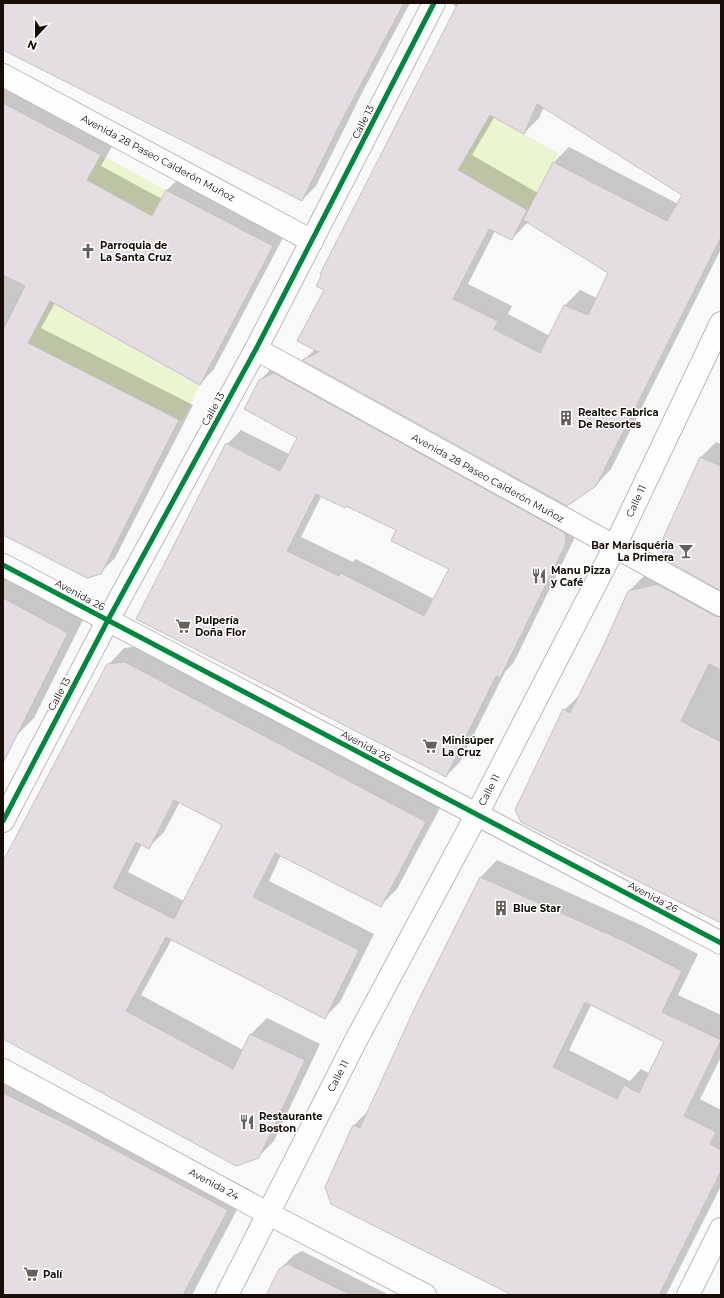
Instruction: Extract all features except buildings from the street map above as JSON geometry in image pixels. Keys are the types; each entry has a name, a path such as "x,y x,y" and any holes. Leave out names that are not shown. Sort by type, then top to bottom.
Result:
{"street":[{"name":"Calle 13","path":"3,821 108,620 256,349 434,3"},
{"name":"Avenida 28 Paseo Calderón Muñoz","path":"3,75 312,242"},
{"name":"Calle 11","path":"227,1295 359,1036 477,814 614,548 721,323"},
{"name":"Avenida 28 Paseo Calderón Muñoz","path":"256,349 614,548 721,605"},
{"name":"Avenida 26","path":"3,565 721,943"},
{"name":"Avenida 24","path":"3,1070 269,1214 425,1295"},
{"path":"688,1295 721,1229"}],"green space":[{"path":"421,76 558,153 528,211 458,170 484,125"},
{"name":"Parroquia de La Santa Cruz","path":"101,155 166,190 103,305 27,288"},
{"path":"50,301 200,385 182,421 28,343"}],"cycle path":[{"path":"3,821 108,620 256,349 434,3"},
{"path":"3,565 721,943"}],"place":[{"name":"Parroquia de La Santa Cruz","path":"88,251"},
{"name":"Realtec Fabrica De Resortes","path":"566,418"},
{"name":"Bar Marisquéria La Primera","path":"686,551"},
{"name":"Manu Pizza y Café","path":"539,576"},
{"name":"Pulpería Doña Flor","path":"183,626"},
{"name":"Minisúper La Cruz","path":"430,746"},
{"name":"Blue Star","path":"501,908"},
{"name":"Restaurante Boston","path":"247,1122"},
{"name":"Palí","path":"31,1274"}]}
